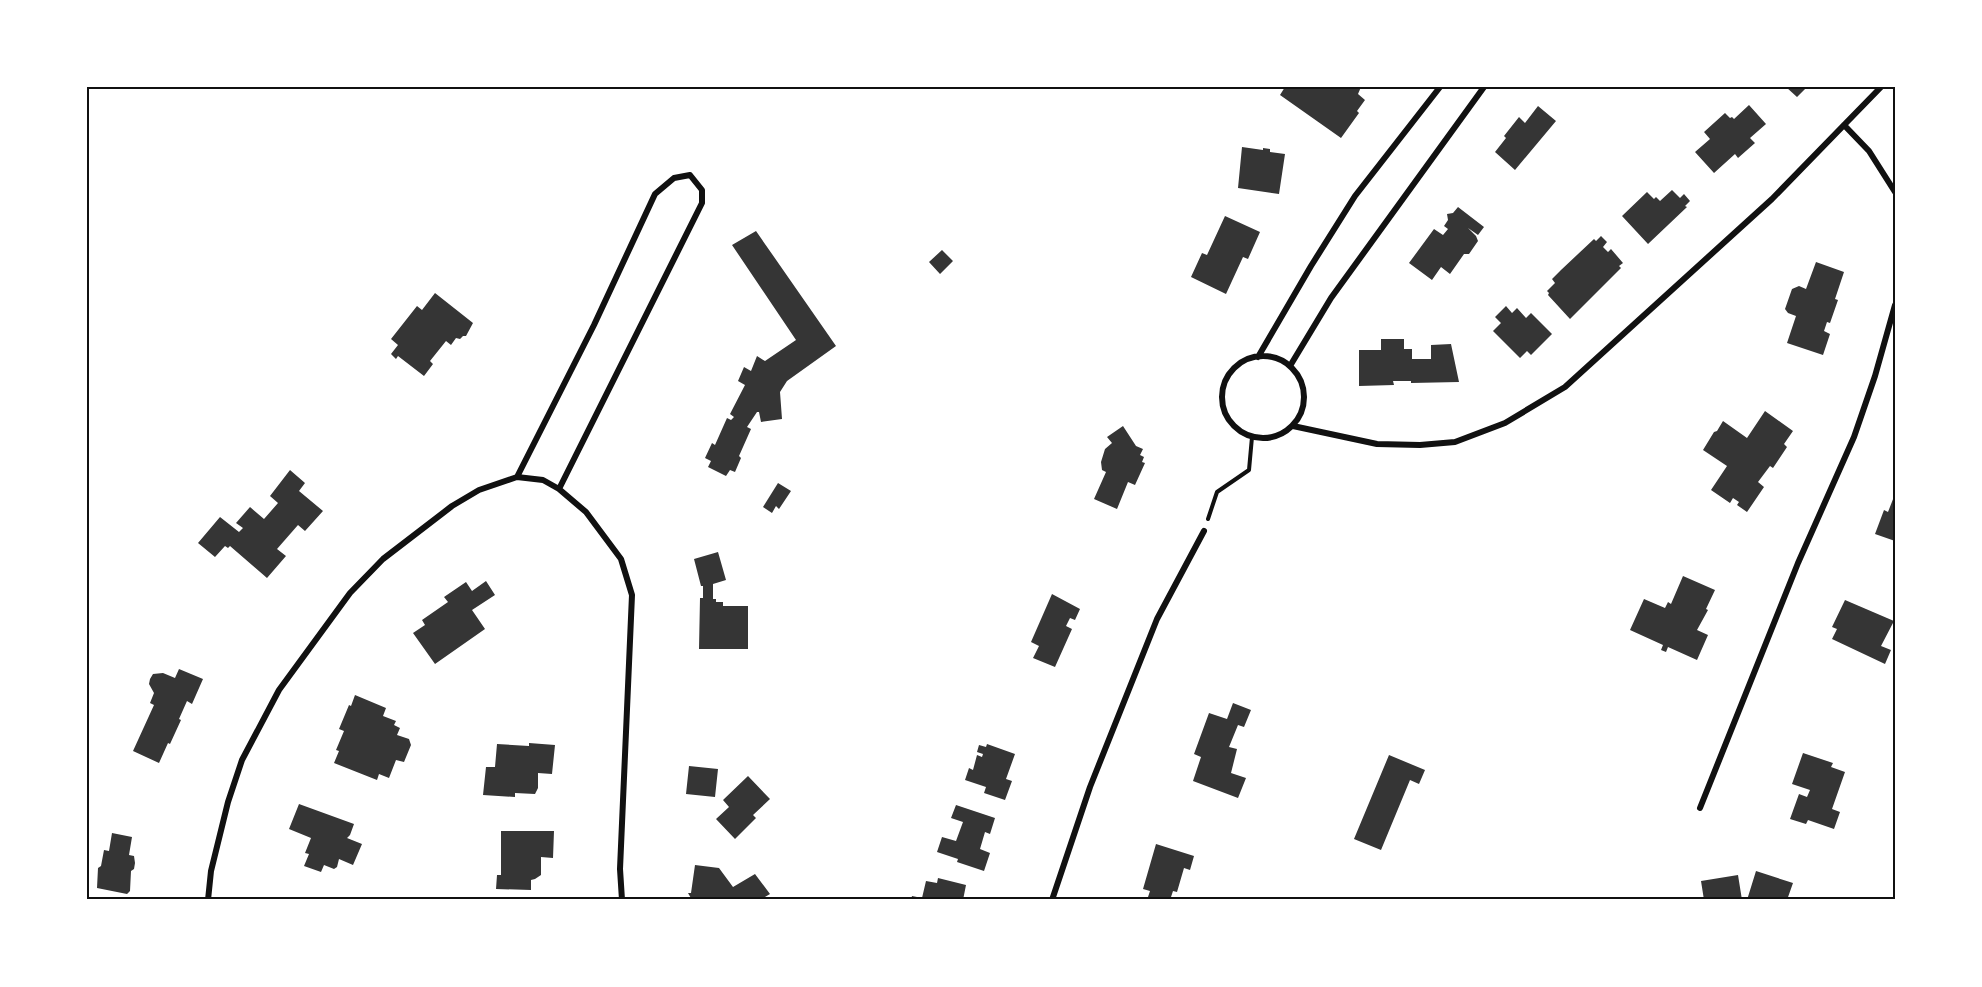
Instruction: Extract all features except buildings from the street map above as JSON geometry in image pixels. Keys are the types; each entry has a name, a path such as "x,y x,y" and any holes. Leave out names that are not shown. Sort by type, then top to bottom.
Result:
{"street":[{"path":"1258,357 1355,196 1440,87"},
{"path":"1290,366 1330,298 1484,87"},
{"path":"1293,426 1377,444 1420,445 1455,442 1505,423 1565,387 1772,199 1881,87"},
{"path":"1844,125 1869,151 1895,192"},
{"path":"517,477 591,330 655,194 674,178 690,175 702,190 702,203 559,489"},
{"path":"1700,808 1798,562 1854,437 1875,376 1895,305"},
{"path":"1258,357 1269,357 1290,366 1299,376 1304,389 1302,409 1293,426 1274,437 1252,437 1242,432 1227,416 1223,405 1222,394 1230,374 1247,360 1258,357"},
{"path":"207,900 225,813 242,760 279,690 350,593 383,559 452,507 479,490 517,477 543,480 559,489 586,512 621,559 633,596 620,869 622,900"},
{"path":"1052,900 1090,787 1157,619 1204,531"}],"path":[{"path":"1204,531 1217,492 1249,470 1252,437"}]}
